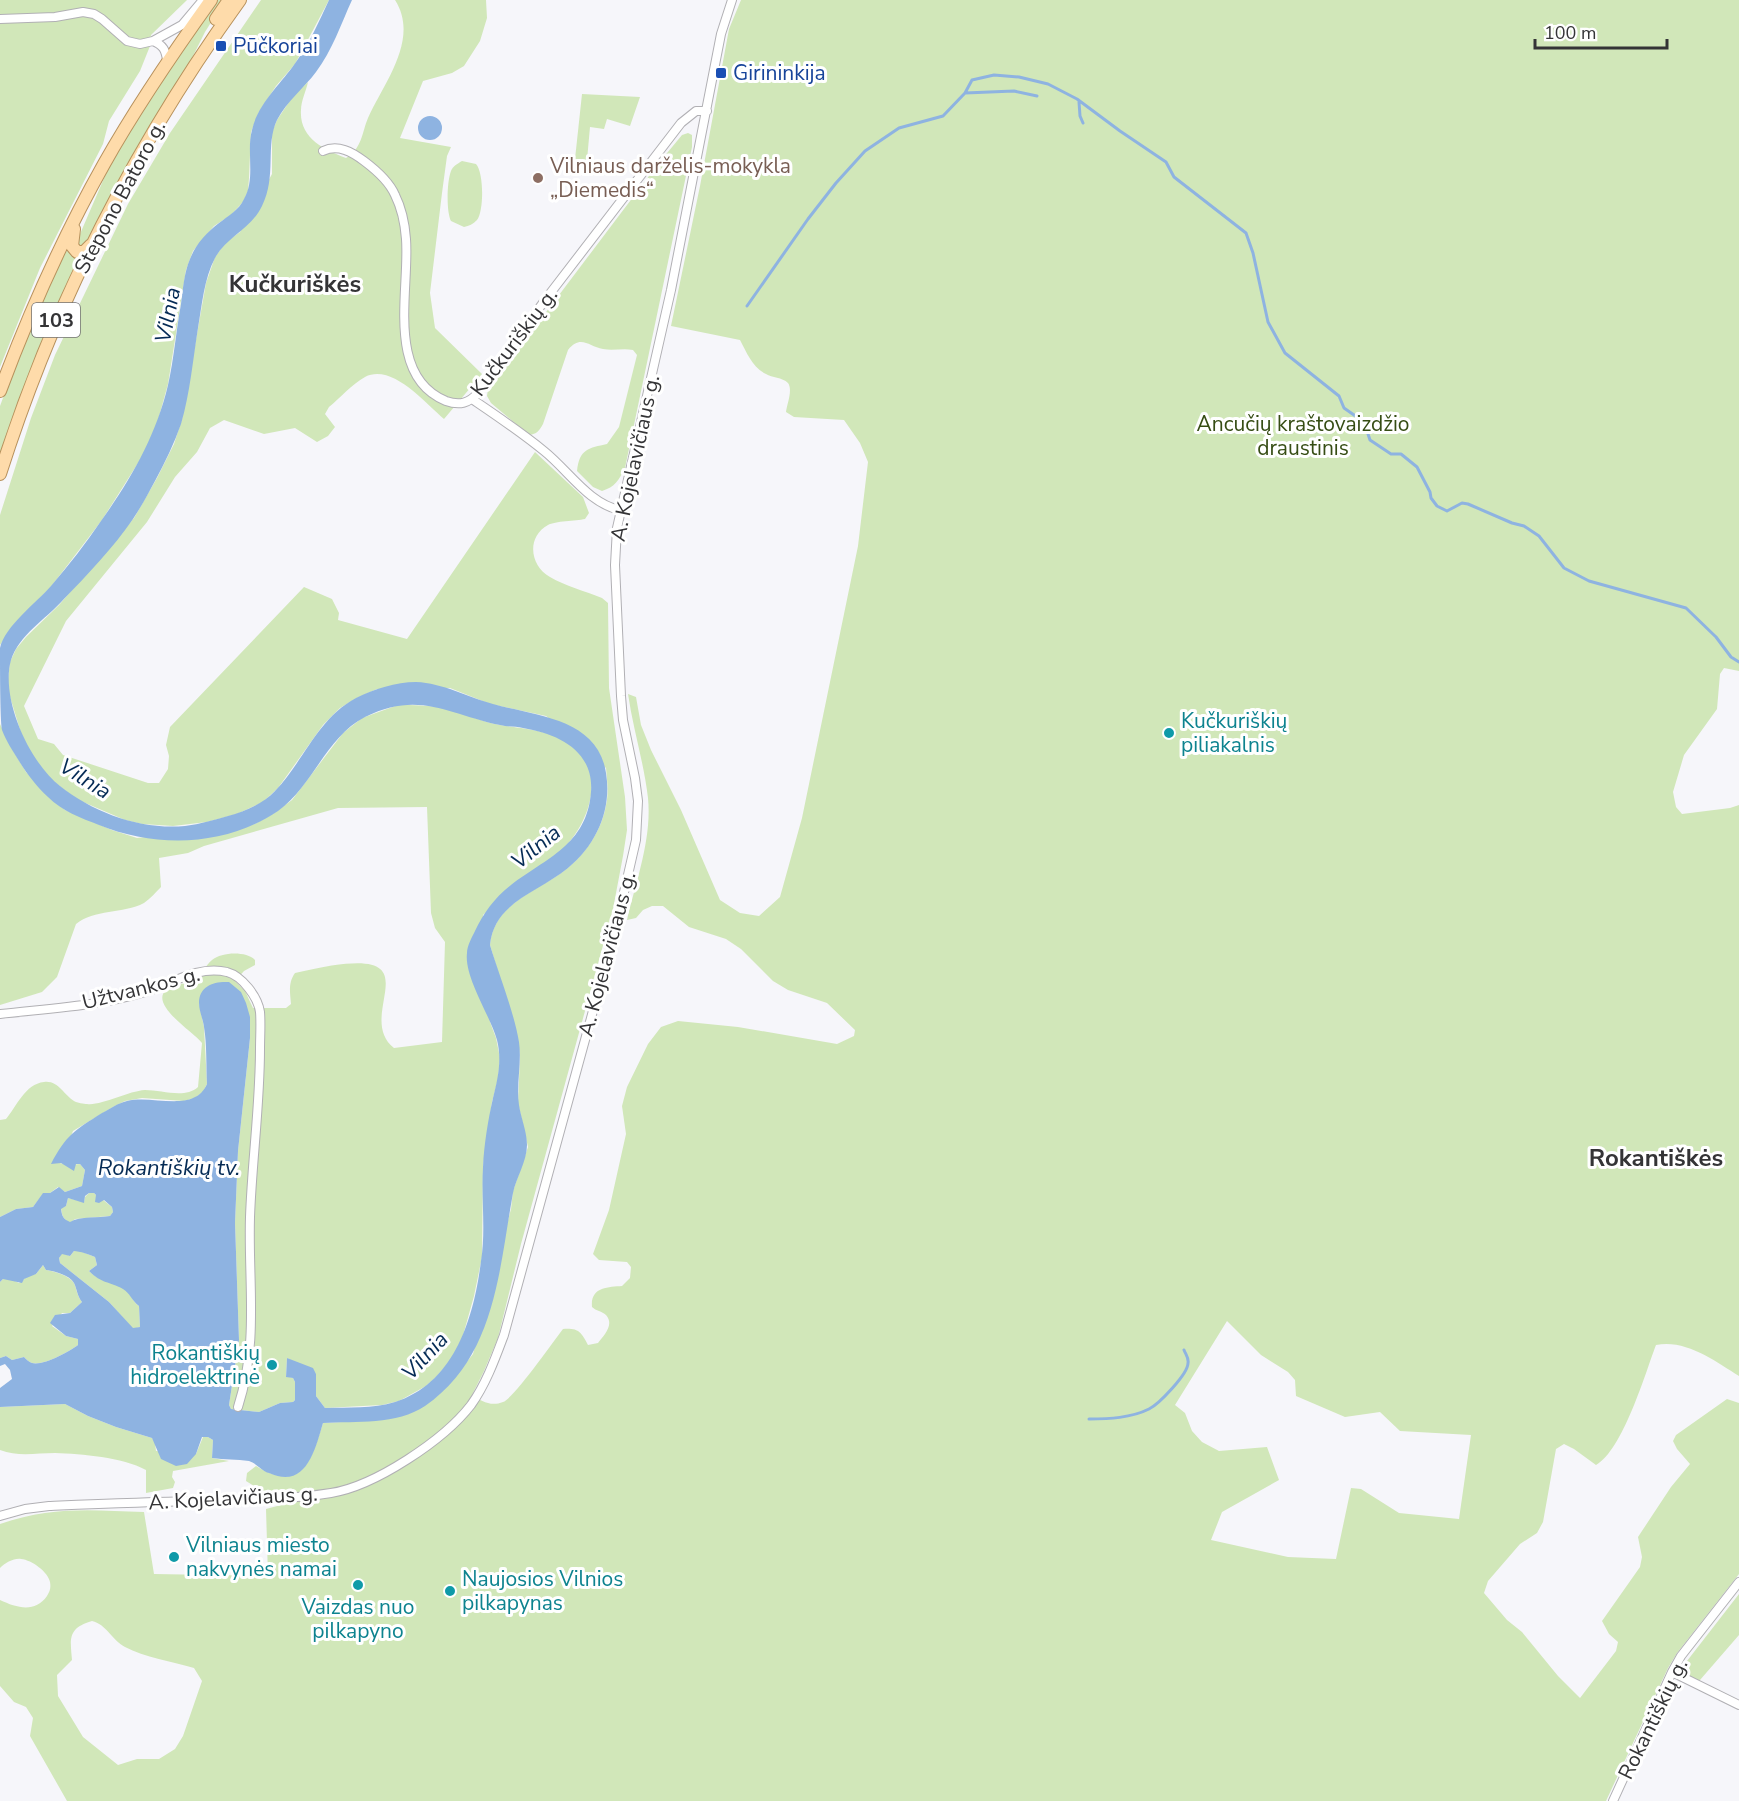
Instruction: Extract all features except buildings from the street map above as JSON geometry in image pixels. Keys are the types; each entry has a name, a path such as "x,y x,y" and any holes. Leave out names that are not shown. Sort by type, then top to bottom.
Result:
{"main road":[{"name":"Stepono Batoro g.","path":"0,392 44,283 76,216 114,147 167,62 211,0"},
{"path":"206,48 212,26 229,0"},
{"name":"Stepono Batoro g.","path":"0,474 35,372 92,244 129,174 206,48 240,0"},
{"path":"76,216 72,246 80,253 92,244"}],"street":[{"path":"0,19 55,17 83,12 94,14 102,19 127,41 140,44 153,41 185,23 204,0"},
{"name":"A. Kojelavičiaus g.","path":"0,1516 25,1509 49,1506 233,1500 333,1493 375,1477 439,1437 471,1404 495,1362 613,938 636,840 638,801 636,778 623,720 621,696 616,539 620,510 659,349 707,111 720,34 732,0"},
{"path":"153,41 164,48 167,62"},
{"name":"Kučkuriškių g.","path":"323,151 338,148 356,155 386,180 395,194 406,238 405,329 408,354 416,374 432,393 451,403 463,404 472,399 673,134 696,111 707,111"},
{"path":"472,399 546,452 599,502 620,510"},
{"name":"Užtvankos g.","path":"0,1014 105,1002 157,988 195,973 213,970 235,975 256,999 260,1013 260,1073 250,1218 253,1317 250,1351 238,1407"},
{"name":"Rokantiškių g.","path":"1613,1801 1681,1656 1739,1582"},
{"path":"1672,1672 1739,1705"}],"green space":[{"path":"0,0 187,0 151,35 150,46 140,71 109,121 103,144 40,268 0,367"},
{"path":"217,0 225,0 132,158 85,245 78,246 77,241 111,162 173,61"},
{"path":"261,0 329,0 295,64 276,86 259,112 251,132 248,191 243,202 231,215 214,226 193,251 186,270 168,384 157,424 145,452 102,520 50,588 15,623 0,645 0,515 31,418 55,355 128,204 170,133"},
{"name":"Ancučių kraštovaizdžio draustinis","path":"395,0 486,0 487,18 480,41 464,66 452,73 423,81 400,138 451,147 447,156 430,293 435,328 482,374 444,419 408,387 386,375 375,374 360,380 329,407 325,414 335,427 328,436 317,442 295,428 264,434 224,420 210,428 197,452 175,477 147,522 66,621 24,706 38,739 54,744 63,755 148,783 159,783 168,769 169,756 166,745 170,727 304,587 332,599 339,613 338,620 407,639 535,452 583,497 589,513 585,519 548,525 536,537 533,551 538,566 550,577 602,598 608,603 609,688 625,797 627,830 613,909 521,1244 498,1338 472,1395 494,1404 503,1402 516,1391 563,1329 573,1329 579,1332 588,1345 598,1343 609,1326 606,1315 592,1307 592,1300 601,1289 622,1286 630,1278 631,1267 627,1262 599,1260 593,1254 609,1210 626,1134 622,1106 627,1087 648,1044 661,1027 678,1021 738,1027 837,1044 854,1036 855,1030 827,1003 788,990 773,981 741,949 726,939 689,927 663,906 652,906 643,910 636,918 627,920 642,860 649,813 646,785 628,694 636,697 641,725 651,750 681,810 720,900 740,913 759,916 780,897 802,818 858,546 868,462 860,443 844,420 794,417 786,412 790,393 788,383 757,368 740,340 671,326 729,29 741,0 1739,0 1739,671 1724,668 1720,674 1717,709 1684,755 1673,792 1676,807 1682,814 1739,805 1739,1376 1689,1348 1667,1344 1656,1345 1624,1428 1606,1457 1596,1465 1564,1444 1556,1449 1543,1522 1537,1533 1520,1544 1488,1581 1484,1593 1580,1698 1616,1651 1618,1642 1609,1634 1602,1621 1640,1567 1642,1557 1638,1537 1671,1487 1690,1464 1673,1441 1676,1435 1727,1399 1739,1403 1739,1574 1677,1653 1668,1668 1606,1801 67,1801 30,1736 33,1718 26,1707 14,1702 0,1686 0,1600 19,1607 37,1605 48,1594 50,1582 43,1571 25,1560 13,1560 0,1568 0,1524 37,1514 71,1510 144,1512 154,1574 268,1576 266,1509 296,1501 293,1493 267,1494 246,1481 247,1473 256,1466 272,1474 294,1475 309,1461 323,1423 381,1420 437,1395 453,1379 473,1354 511,1209 513,1191 528,1147 518,1103 520,1056 518,1039 490,945 493,930 509,908 557,876 582,854 597,831 607,800 606,768 546,716 490,704 450,688 377,689 340,708 323,725 278,788 263,802 237,814 207,822 173,826 142,824 125,820 76,799 48,777 33,758 21,733 7,687 10,662 16,649 59,605 134,518 174,444 182,419 206,283 215,257 226,242 240,232 272,174 272,132 277,120 293,96 308,82 301,107 301,120 304,128 314,142 329,151 346,158 351,154 361,140 368,118 397,60 404,30 402,15","holes":["1227,1321 1261,1355 1288,1372 1295,1380 1296,1396 1345,1417 1380,1412 1400,1431 1471,1435 1459,1519 1399,1513 1361,1489 1351,1488 1336,1559 1288,1557 1211,1540 1222,1512 1279,1480 1267,1447 1219,1451 1202,1442 1192,1431 1185,1413 1175,1405","92,1621 101,1625 120,1644 133,1651 194,1668 202,1681 183,1736 175,1749 159,1759 137,1759 118,1765 83,1737 58,1696 57,1675 72,1660 72,1635 78,1627"]},
{"path":"582,94 640,97 630,126 607,119 604,129 590,127 587,160 575,159"},
{"path":"688,133 692,135 692,147 625,468 616,482 602,491 593,487 577,471 578,464 586,451 607,444 619,427 637,355 633,350 603,349 581,342 573,345 568,350 543,424 538,432 532,435 529,435 491,403 487,396 488,389 658,164 682,135"},
{"path":"462,161 476,164 481,175 482,192 481,209 477,220 464,227 451,221 448,203 451,171"},
{"path":"68,251 79,259 41,343 0,457 0,406 18,357 64,252"},
{"path":"398,705 443,708 493,724 529,729 558,737 574,747 584,759 590,772 592,786 586,815 570,841 483,915 490,1022 500,1058 483,1166 482,1257 474,1296 462,1339 451,1360 426,1386 399,1401 382,1405 325,1408 316,1396 316,1374 287,1358 286,1376 293,1378 295,1382 293,1402 280,1403 259,1412 231,1409 229,1405 239,1340 235,1223 238,1151 250,1038 250,1017 199,1003 204,1027 207,1084 203,1092 195,1098 184,1101 142,1098 125,1101 73,1131 60,1163 80,1164 85,1170 82,1186 65,1192 58,1187 50,1193 43,1194 33,1207 16,1209 0,1217 0,1120 6,1119 27,1091 44,1082 53,1083 75,1102 87,1104 100,1103 145,1090 180,1093 193,1091 198,1087 202,1043 168,1011 162,996 172,986 198,980 212,960 228,954 246,955 255,960 255,965 244,971 235,981 245,991 253,1008 286,1008 291,1004 290,984 295,973 342,964 369,964 382,971 386,984 382,1016 383,1033 394,1048 442,1042 445,942 435,928 431,913 427,807 338,808 204,846 188,853 159,858 161,887 151,897 136,906 91,916 76,924 57,977 42,992 0,1005 0,724 26,772 65,810 137,838 255,824 292,800 343,733 362,718"},
{"path":"89,1193 96,1195 96,1202 103,1200 112,1207 113,1212 110,1216 75,1219 70,1223 62,1215 61,1208 66,1206 68,1198 84,1202"},
{"path":"74,1251 95,1257 97,1265 89,1271 129,1293 139,1306 140,1327 133,1329 109,1302 60,1263 59,1258 62,1253 70,1256"},
{"path":"43,1265 46,1270 65,1276 74,1283 82,1302 70,1313 62,1313 52,1326 66,1336 78,1339 78,1345 62,1355 37,1363 32,1363 24,1357 12,1360 6,1356 0,1358 0,1282 3,1279 11,1279 19,1283 29,1275 36,1274"},
{"path":"65,1404 116,1427 152,1438 156,1451 196,1454 203,1437 208,1437 213,1440 212,1458 229,1461 173,1471 172,1477 175,1482 173,1488 146,1493 146,1470 125,1462 89,1455 20,1454 0,1450 0,1407"},
{"path":"1739,1594 1739,1635 1700,1680 1680,1670"}],"water":[{"name":"Rokantiškių tv.","path":"329,0 352,0 322,64 277,120 272,140 269,183 262,206 252,221 225,244 211,266 204,292 184,412 166,460 142,505 125,530 81,581 26,635 11,660 10,693 20,729 28,746 49,776 73,796 119,818 168,827 185,826 234,814 265,800 285,779 331,717 356,698 393,685 408,682 426,683 562,722 578,730 591,741 601,755 606,773 607,800 600,825 578,859 509,908 493,930 490,945 519,1042 518,1097 527,1145 513,1193 498,1281 480,1337 467,1363 449,1386 425,1406 414,1412 389,1419 323,1423 307,1464 300,1472 282,1477 266,1472 249,1461 212,1458 213,1440 208,1437 202,1437 196,1454 187,1464 176,1466 161,1459 152,1438 116,1427 65,1404 0,1407 0,1388 12,1379 10,1370 5,1364 0,1366 0,1358 6,1356 12,1360 24,1357 31,1363 37,1363 56,1358 74,1348 78,1345 78,1339 66,1336 50,1323 55,1315 70,1313 82,1302 72,1280 62,1274 46,1270 43,1265 36,1274 24,1279 22,1283 3,1279 0,1282 0,1217 16,1209 33,1207 43,1193 50,1193 59,1187 65,1192 82,1186 85,1170 80,1164 76,1164 74,1171 61,1163 51,1164 72,1134 102,1113 127,1101 137,1099 183,1101 201,1093 207,1084 206,1041 199,1006 200,997 208,986 218,982 229,982 241,992 250,1017 250,1038 238,1151 235,1223 239,1340 229,1405 231,1409 259,1412 280,1403 293,1402 295,1382 293,1378 286,1377 287,1358 313,1368 316,1374 316,1396 325,1408 369,1407 395,1402 416,1393 433,1380 447,1364 458,1345 467,1325 478,1282 483,1238 484,1150 499,1069 494,1030 469,973 468,947 482,918 500,895 563,848 582,825 588,810 591,792 587,766 572,747 549,735 433,707 402,705 384,709 365,717 352,726 330,749 290,801 257,823 236,832 213,837 190,840 144,838 99,825 66,810 53,802 29,775 2,730 0,648 14,623 71,562 122,489 141,456 157,422 168,385 184,281 190,259 195,248 206,235 242,203 248,191 250,138 255,120 265,102 301,55","holes":["89,1193 96,1195 95,1202 99,1203 104,1200 112,1207 113,1212 110,1216 84,1218 70,1222 64,1218 61,1209 66,1206 68,1198 84,1203 85,1196","74,1251 95,1257 97,1265 89,1271 98,1278 123,1289 139,1306 140,1327 133,1328 109,1302 60,1263 59,1258 62,1254 70,1256"]},
{"path":"430,116 438,120 442,128 438,136 430,140 422,136 418,128 422,120"}],"waterway":[{"path":"747,306 808,219 865,151 899,128 943,116 965,93 972,80 994,75 1019,77 1048,84 1077,99 1166,162 1174,177 1246,233 1253,253 1268,322 1285,353 1339,396 1344,408 1364,422 1370,440 1391,454 1401,454 1417,467 1437,506 1447,511 1462,503 1468,504 1524,526 1539,536 1564,568 1589,581 1686,608 1716,637 1731,657 1739,662"},
{"path":"965,93 1014,91 1037,96"},
{"path":"1079,102 1083,123"},
{"path":"1089,1419 1127,1416 1154,1406 1166,1395 1187,1368 1188,1360 1184,1350"}],"place":[{"name":"Pūčkoriai","path":"221,46"},
{"name":"Girininkija","path":"721,73"},
{"name":"Vilniaus darželis-mokykla „Diemedis“","path":"538,178"},
{"name":"Kučkuriškių piliakalnis","path":"1169,733"},
{"name":"Rokantiškių hidroelektrinė","path":"272,1365"},
{"name":"Vilniaus miesto nakvynės namai","path":"174,1557"},
{"name":"Vaizdas nuo pilkapyno","path":"358,1585"},
{"name":"Naujosios Vilnios pilkapynas","path":"450,1591"}],"district":[{"name":"Kučkuriškės","path":"295,284"},
{"name":"Rokantiškės","path":"1656,1158"}],"water label":[{"name":"Vilnia","path":"168,315"},
{"name":"Vilnia","path":"85,779"},
{"name":"Vilnia","path":"536,847"},
{"name":"Vilnia","path":"425,1356"}]}
